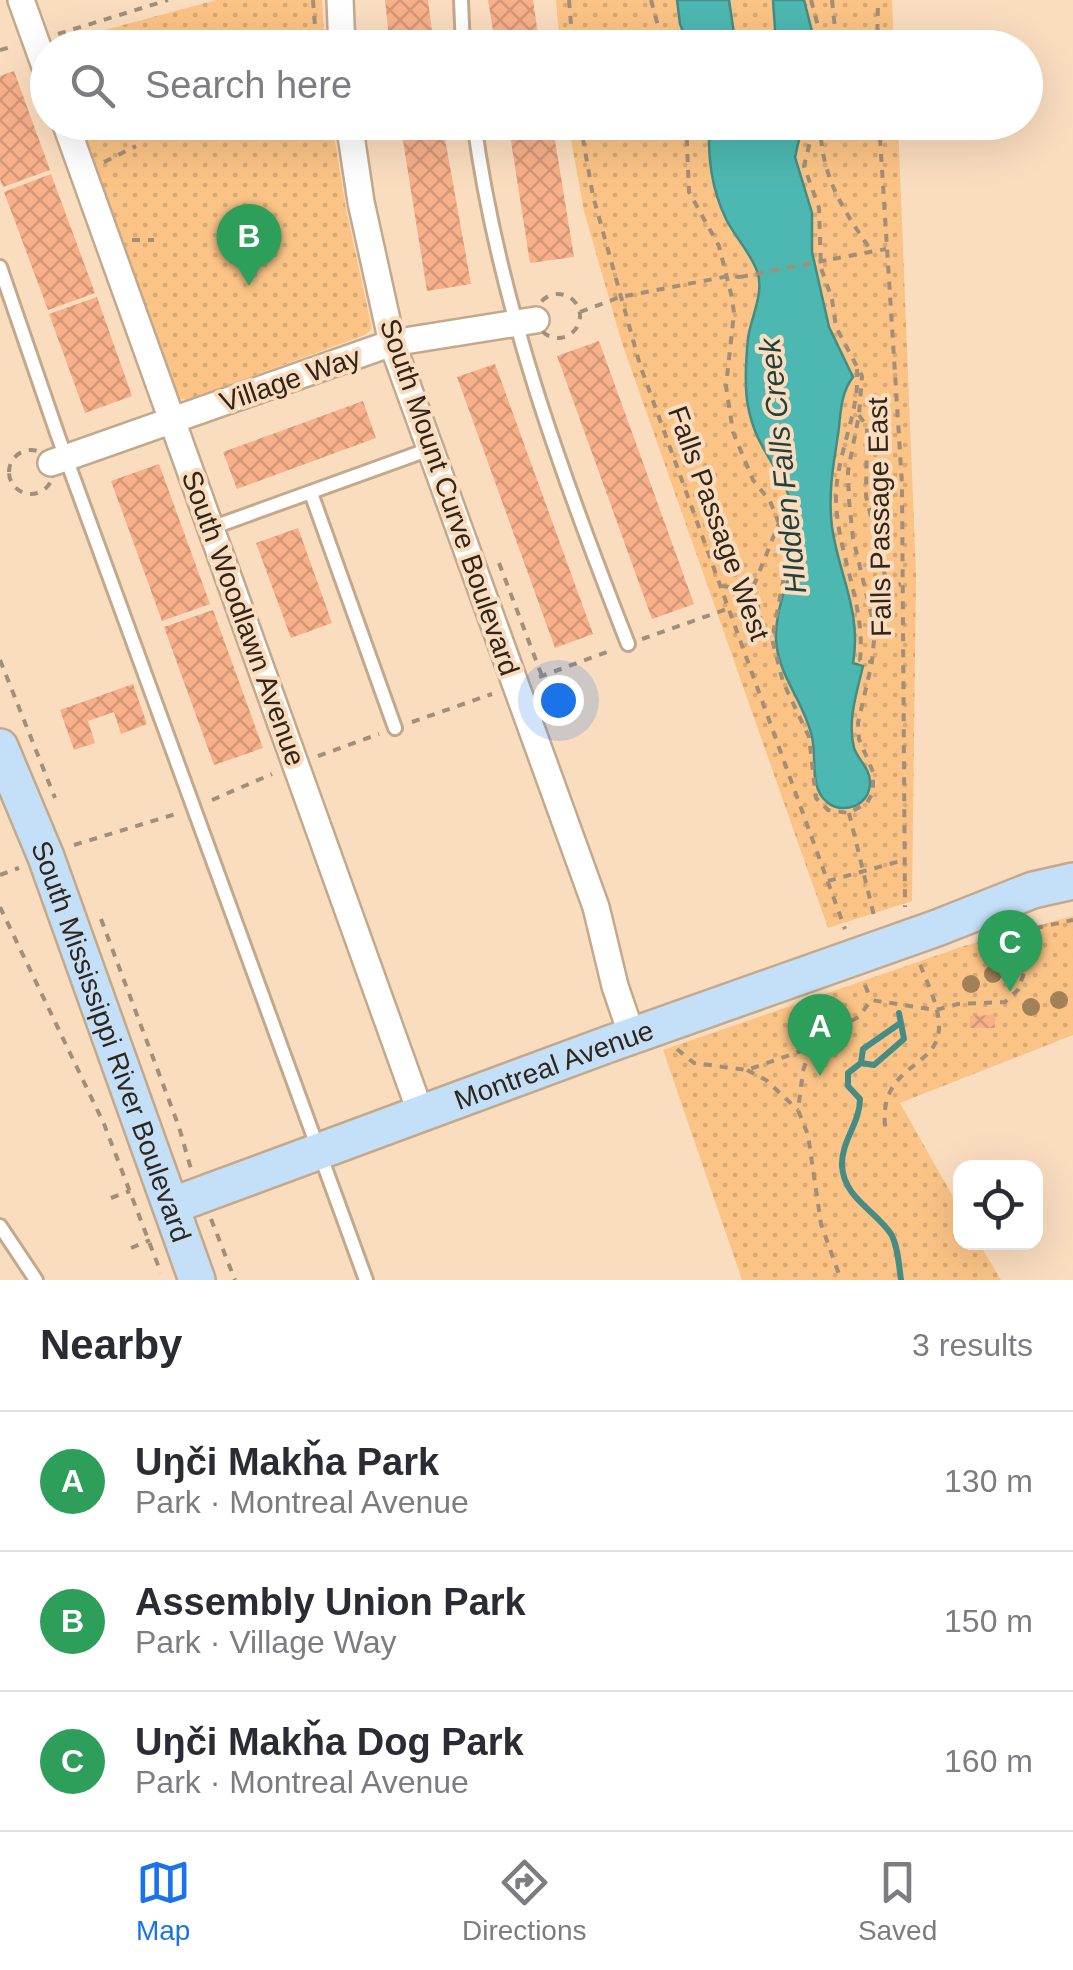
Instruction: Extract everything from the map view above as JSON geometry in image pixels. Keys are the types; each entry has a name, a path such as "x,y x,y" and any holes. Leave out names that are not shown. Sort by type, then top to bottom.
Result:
{"street":[{"path":"21,0 32,30"},
{"path":"340,0 341,30"},
{"name":"South Woodlawn Avenue","path":"71,140 422,1114"},
{"name":"South Mount Curve Boulevard","path":"352,140 364,220 392,343 596,908 632,1036"},
{"name":"Village Way","path":"59,460 392,343 526,320"},
{"name":"South Mississippi River Boulevard","path":"0,748 46,858 197,1280"},
{"name":"Montreal Avenue","path":"172,1206 1033,890 1073,882"},
{"name":"Montreal Avenue","path":"937,928 1073,903"}],"lane":[{"path":"461,0 463,30"},
{"path":"477,140 492,220 526,320 570,487 628,644"},
{"path":"0,267 59,460 195,808 366,1280"},
{"path":"211,528 430,449"},
{"path":"311,493 394,728"},
{"path":"0,1226 36,1280"}],"path":[{"path":"68,30 168,0"},
{"path":"314,0 315,30"},
{"path":"569,0 572,30"},
{"path":"651,0 659,30"},
{"path":"812,0 820,30"},
{"path":"877,30 878,0"},
{"path":"832,1 835,30"},
{"path":"0,50 30,41"},
{"name":"Falls Passage West","path":"583,140 593,196 640,365 845,930"},
{"path":"687,140 689,192 720,246 734,314 727,358 728,408 740,454 780,523 786,542 772,639"},
{"path":"780,523 754,586 760,616 772,639 783,682 804,719 816,798 828,810 849,814 868,803 874,792 873,772 858,739 858,723 875,630 853,538 848,471 862,376 836,327 822,268 819,208 804,166 812,140"},
{"path":"820,140 824,168 872,252"},
{"name":"Falls Passage East","path":"880,140 902,484 905,910"},
{"path":"100,164 136,146"},
{"path":"127,240 154,240"},
{"path":"580,312 620,297 886,249"},
{"path":"856,364 856,404 838,465 836,498 838,524 862,628 860,660 872,662"},
{"path":"859,414 867,427 866,496 888,588"},
{"path":"0,482 10,479"},
{"path":"500,564 542,676"},
{"path":"868,594 902,584"},
{"path":"720,586 754,586"},
{"path":"628,644 728,608"},
{"path":"73,845 195,808 296,763 394,728"},
{"path":"849,814 875,920"},
{"path":"828,881 904,860"},
{"path":"0,907 104,1124 164,1280"},
{"path":"747,1070 810,1048 832,1030 858,1017 871,1000 936,1010 958,1004 996,1004 1012,996 1024,973 1018,931"},
{"path":"885,1126 890,1088 934,1046 939,1027 936,1010"},
{"path":"798,1110 802,1071 810,1048"},
{"path":"677,1050 694,1063 747,1070 766,1080 798,1110 808,1136 821,1224 841,1280"},
{"path":"111,1198 128,1192"},
{"path":"131,1248 150,1240"}],"shaded area":[{"path":"216,0 322,0 324,30 105,30"},
{"path":"556,0 892,0 893,30 559,30"},
{"path":"83,140 335,140 372,329 365,335 187,400 177,398"},
{"path":"571,140 899,140 916,574 912,901 828,928 621,340 584,211"},
{"path":"1073,916 1073,1035 900,1103 953,1197 953,1250 983,1250 1001,1280 742,1280 663,1050 964,946"}],"water":[{"path":"677,0 729,0 733,30 682,30"},
{"path":"773,0 804,0 812,30 775,29"},
{"path":"709,140 799,140 795,157 812,213 812,252 829,327 853,377 842,404 831,503 835,545 854,627 853,663 863,666 852,738 868,772 870,786 864,799 852,807 841,808 821,796 808,724 778,651 779,611 794,547 792,511 786,489 755,431 748,406 747,346 759,279 726,219 710,160"}],"building":[{"path":"385,0 428,0 432,30 388,30"},
{"path":"488,0 533,0 537,30 493,30"},
{"path":"14,71 30,115 30,140 39,140 50,170 3,187 0,179 0,76"},
{"path":"403,140 445,140 471,284 427,291"},
{"path":"511,140 555,140 574,257 530,263"},
{"path":"51,174 95,293 48,310 4,192"},
{"path":"97,297 132,396 85,413 49,314"},
{"path":"599,341 694,604 652,619 557,356"},
{"path":"495,364 593,634 555,648 457,377"},
{"path":"363,401 376,438 237,489 223,452"},
{"path":"159,464 210,604 162,621 111,481"},
{"path":"298,528 332,623 291,638 256,543"},
{"path":"213,610 263,748 214,765 164,627"},
{"path":"133,684 147,724 121,734 114,712 88,721 95,743 74,750 60,710"},
{"path":"995,1015 995,1028 970,1028 970,1016"}],"waterway":[{"name":"HIdden Falls Creek","path":"899,1013 904,1039 874,1065 861,1063 848,1073 848,1086 860,1099 842,1166 848,1187 891,1234 901,1280"},
{"path":"861,1063 863,1049 899,1024"}],"place":[{"name":"Assembly Union Park","path":"249,286"},
{"name":"Uŋči Makȟa Dog Park","path":"1010,992"},
{"name":"Uŋči Makȟa Park","path":"820,1076"}]}
